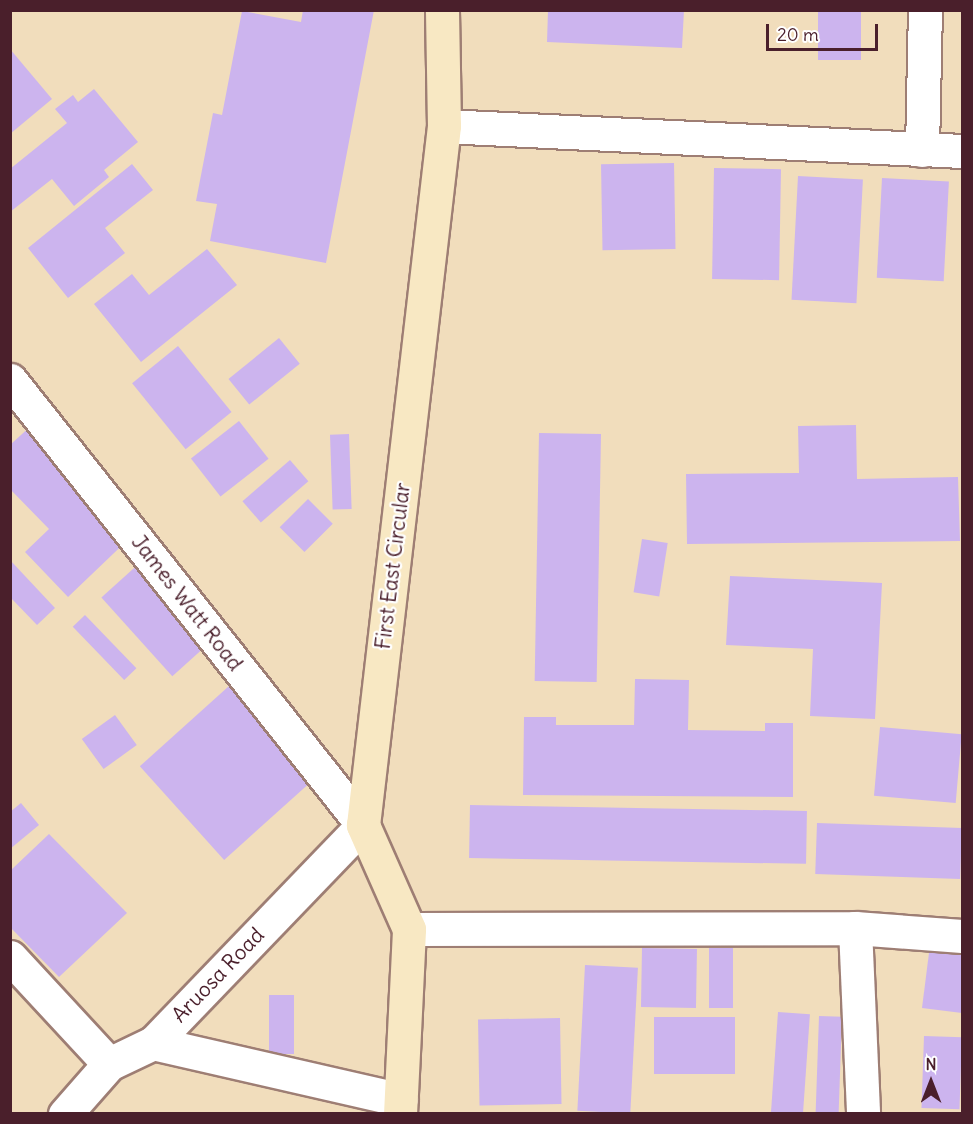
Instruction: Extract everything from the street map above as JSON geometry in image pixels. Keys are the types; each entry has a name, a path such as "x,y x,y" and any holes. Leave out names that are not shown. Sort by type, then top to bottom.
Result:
{"street":[{"name":"First East Circular","path":"363,825 444,126 442,10"},
{"path":"922,150 926,10"},
{"path":"444,126 963,152"},
{"name":"James Watt Road","path":"10,380 363,825"},
{"path":"153,1043 400,1107 409,929 363,825"},
{"name":"Aruosa Road","path":"65,1113 109,1064 153,1043 363,825"},
{"path":"409,929 855,928 963,936"},
{"path":"855,928 863,1113"},
{"path":"10,957 109,1064"}],"building":[{"path":"303,10 374,10 326,263 210,241 217,204 196,201 213,113 222,115 242,11 301,22"},
{"path":"548,10 684,10 682,48 547,42"},
{"path":"818,10 861,10 861,60 818,60"},
{"path":"10,49 52,99 10,134"},
{"path":"94,89 138,142 104,170 109,177 74,206 52,179 10,212 10,169 67,123 55,109 73,95 78,102"},
{"path":"674,163 676,249 603,250 601,164"},
{"path":"132,164 153,190 105,228 125,253 68,298 28,248"},
{"path":"714,168 781,169 779,280 712,279"},
{"path":"798,176 863,179 856,303 792,300"},
{"path":"882,178 949,182 944,281 877,278"},
{"path":"207,249 237,285 141,362 94,304 132,274 149,295"},
{"path":"279,338 300,364 249,405 228,379"},
{"path":"178,346 231,412 186,449 132,383"},
{"path":"239,421 269,459 220,496 191,459"},
{"path":"33,424 136,532 68,597 25,552 49,529 10,489 10,445"},
{"path":"856,425 857,479 958,477 960,541 687,544 686,474 799,473 798,426"},
{"path":"539,433 601,434 597,682 535,681"},
{"path":"349,434 352,509 333,510 330,435"},
{"path":"290,460 308,481 261,522 242,501"},
{"path":"308,499 333,524 304,552 280,527"},
{"path":"642,539 668,543 659,596 634,592"},
{"path":"10,560 55,608 37,625 10,597"},
{"path":"143,560 214,639 172,676 101,597"},
{"path":"730,576 882,583 875,719 810,716 813,649 726,645"},
{"path":"85,615 136,668 124,680 73,627"},
{"path":"635,679 689,680 688,730 765,731 765,723 793,723 793,797 523,795 524,717 556,717 556,725 634,725"},
{"path":"229,686 313,780 224,860 140,766"},
{"path":"115,715 137,745 104,769 82,739"},
{"path":"880,727 962,734 956,803 874,796"},
{"path":"21,803 39,825 10,849 10,812"},
{"path":"470,805 807,811 806,864 469,858"},
{"path":"817,823 962,828 960,879 815,874"},
{"path":"49,834 127,913 59,977 10,927 10,871"},
{"path":"930,945 962,949 962,1013 922,1008"},
{"path":"642,948 697,949 696,1008 641,1007"},
{"path":"709,948 733,948 733,1008 709,1008"},
{"path":"585,965 638,968 630,1114 577,1111"},
{"path":"269,995 294,995 294,1054 269,1054"},
{"path":"778,1012 810,1014 803,1114 771,1114"},
{"path":"819,1016 842,1017 839,1114 816,1114"},
{"path":"654,1017 735,1017 735,1074 654,1074"},
{"path":"560,1018 562,1104 480,1105 478,1019"},
{"path":"924,1036 962,1037 959,1109 921,1108"}]}
